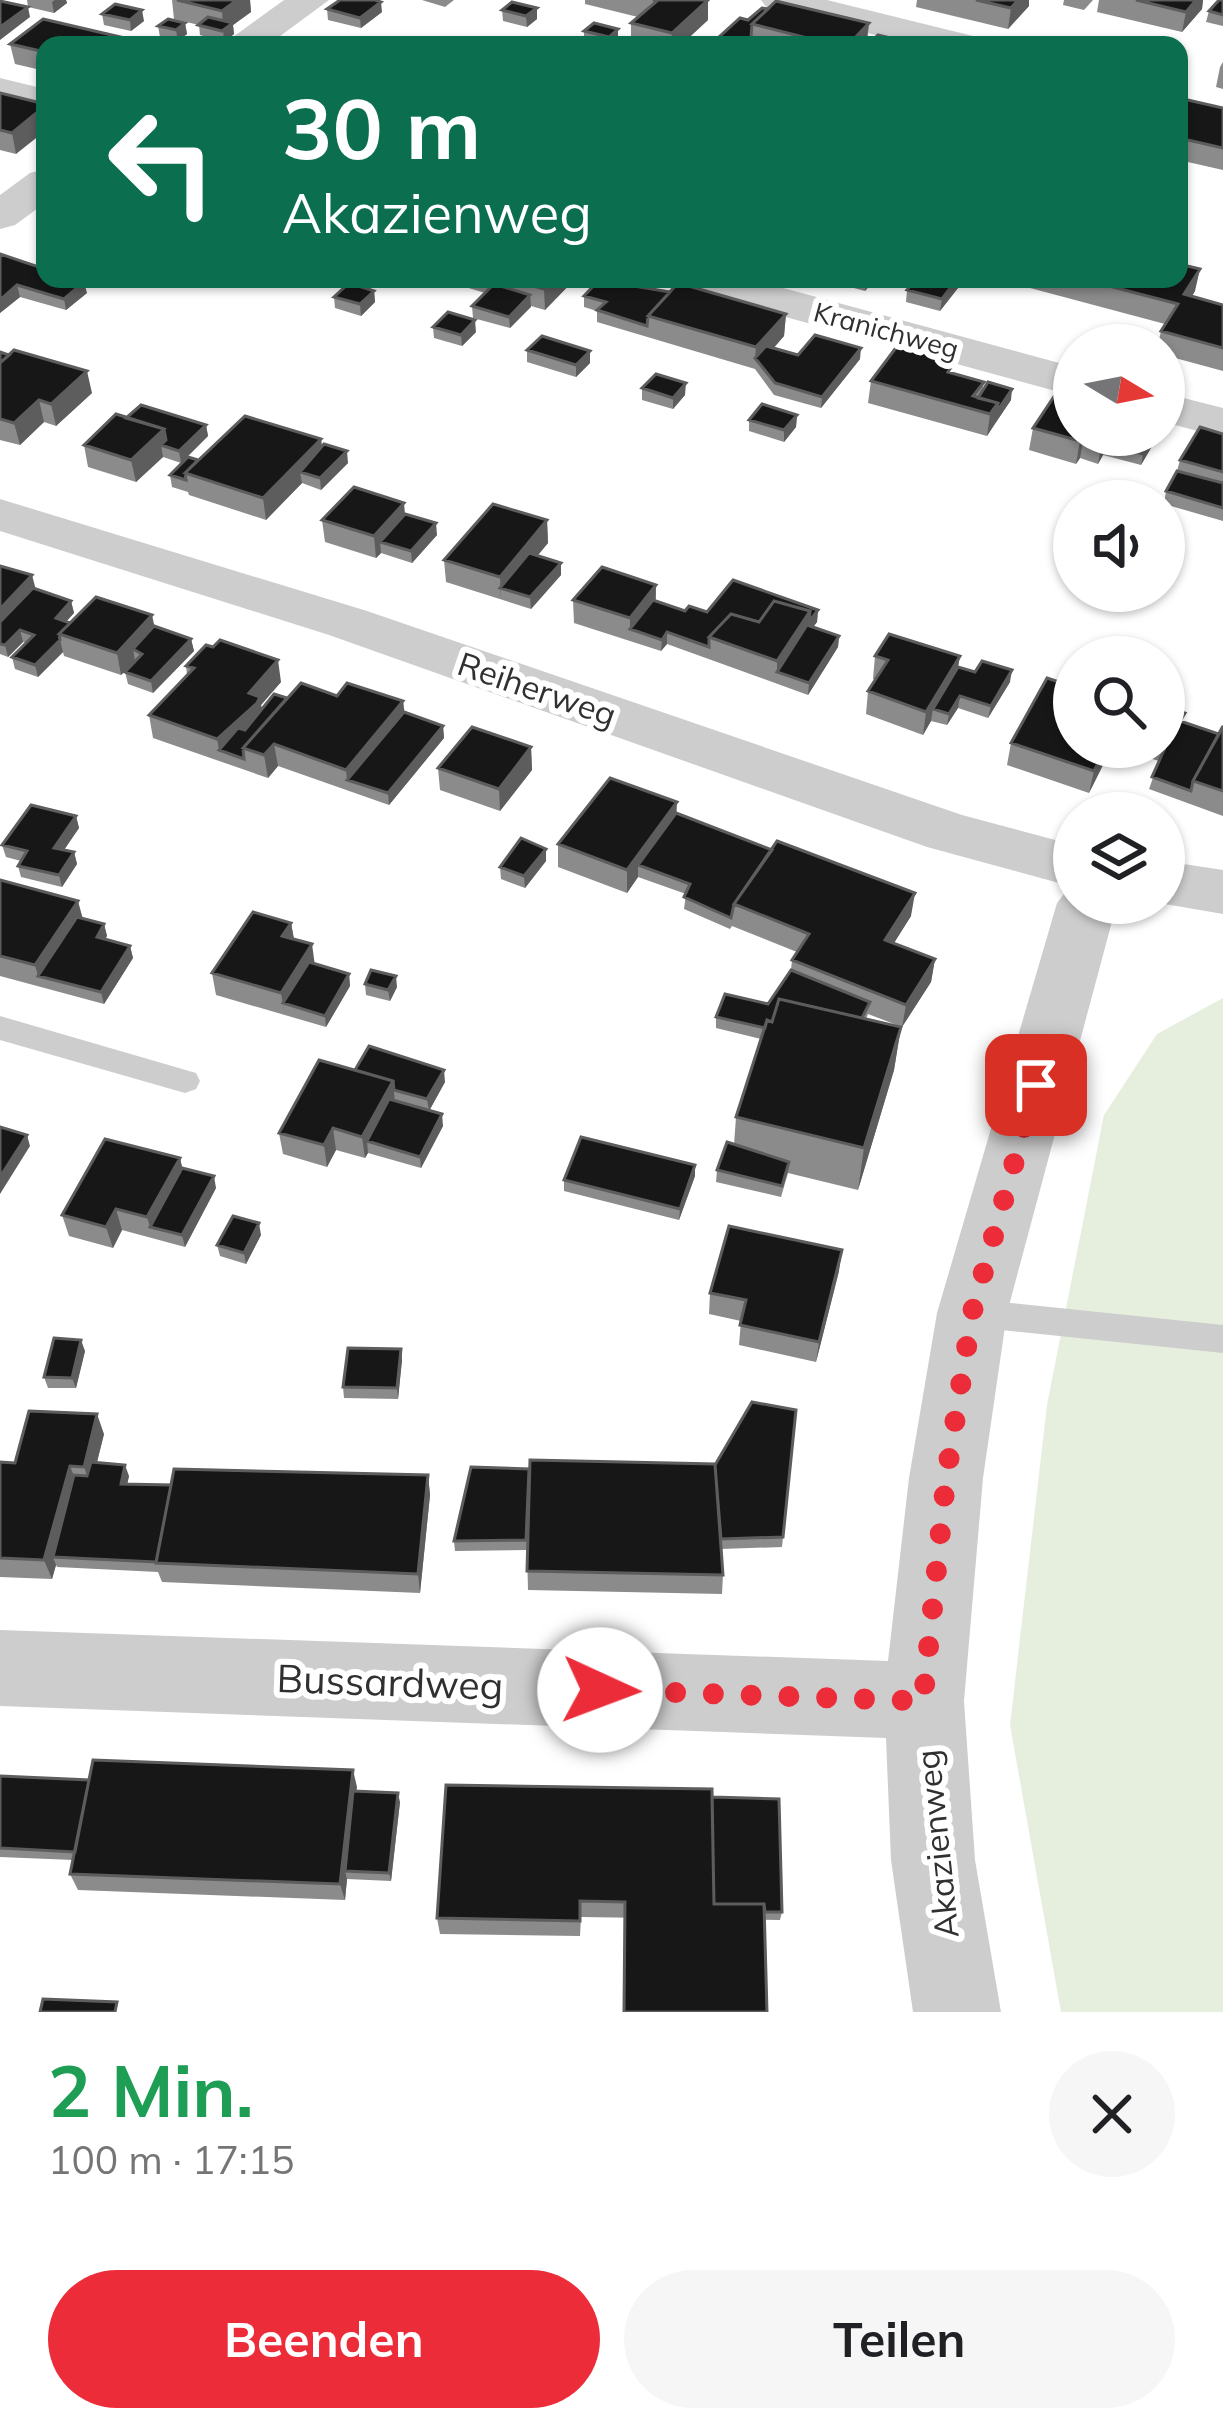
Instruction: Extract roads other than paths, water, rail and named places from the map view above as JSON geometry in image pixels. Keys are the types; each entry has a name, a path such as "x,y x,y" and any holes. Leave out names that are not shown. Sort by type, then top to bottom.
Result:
{"street":[{"path":"256,36 310,0"},
{"path":"780,0 926,36"},
{"path":"0,90 36,99"},
{"path":"0,216 36,189"},
{"name":"Kranichweg","path":"732,288 1053,376"},
{"path":"1185,413 1223,423"},
{"name":"Reiherweg","path":"0,514 348,623 948,832 1053,860"},
{"path":"1185,886 1223,892"},
{"name":"Akazienweg","path":"956,2012 934,1860 923,1701 946,1478 972,1313 1082,924"},
{"name":"Bussardweg","path":"0,1669 923,1701"}],"lane":[{"path":"0,1028 185,1082"},
{"path":"972,1313 1223,1340"}]}
